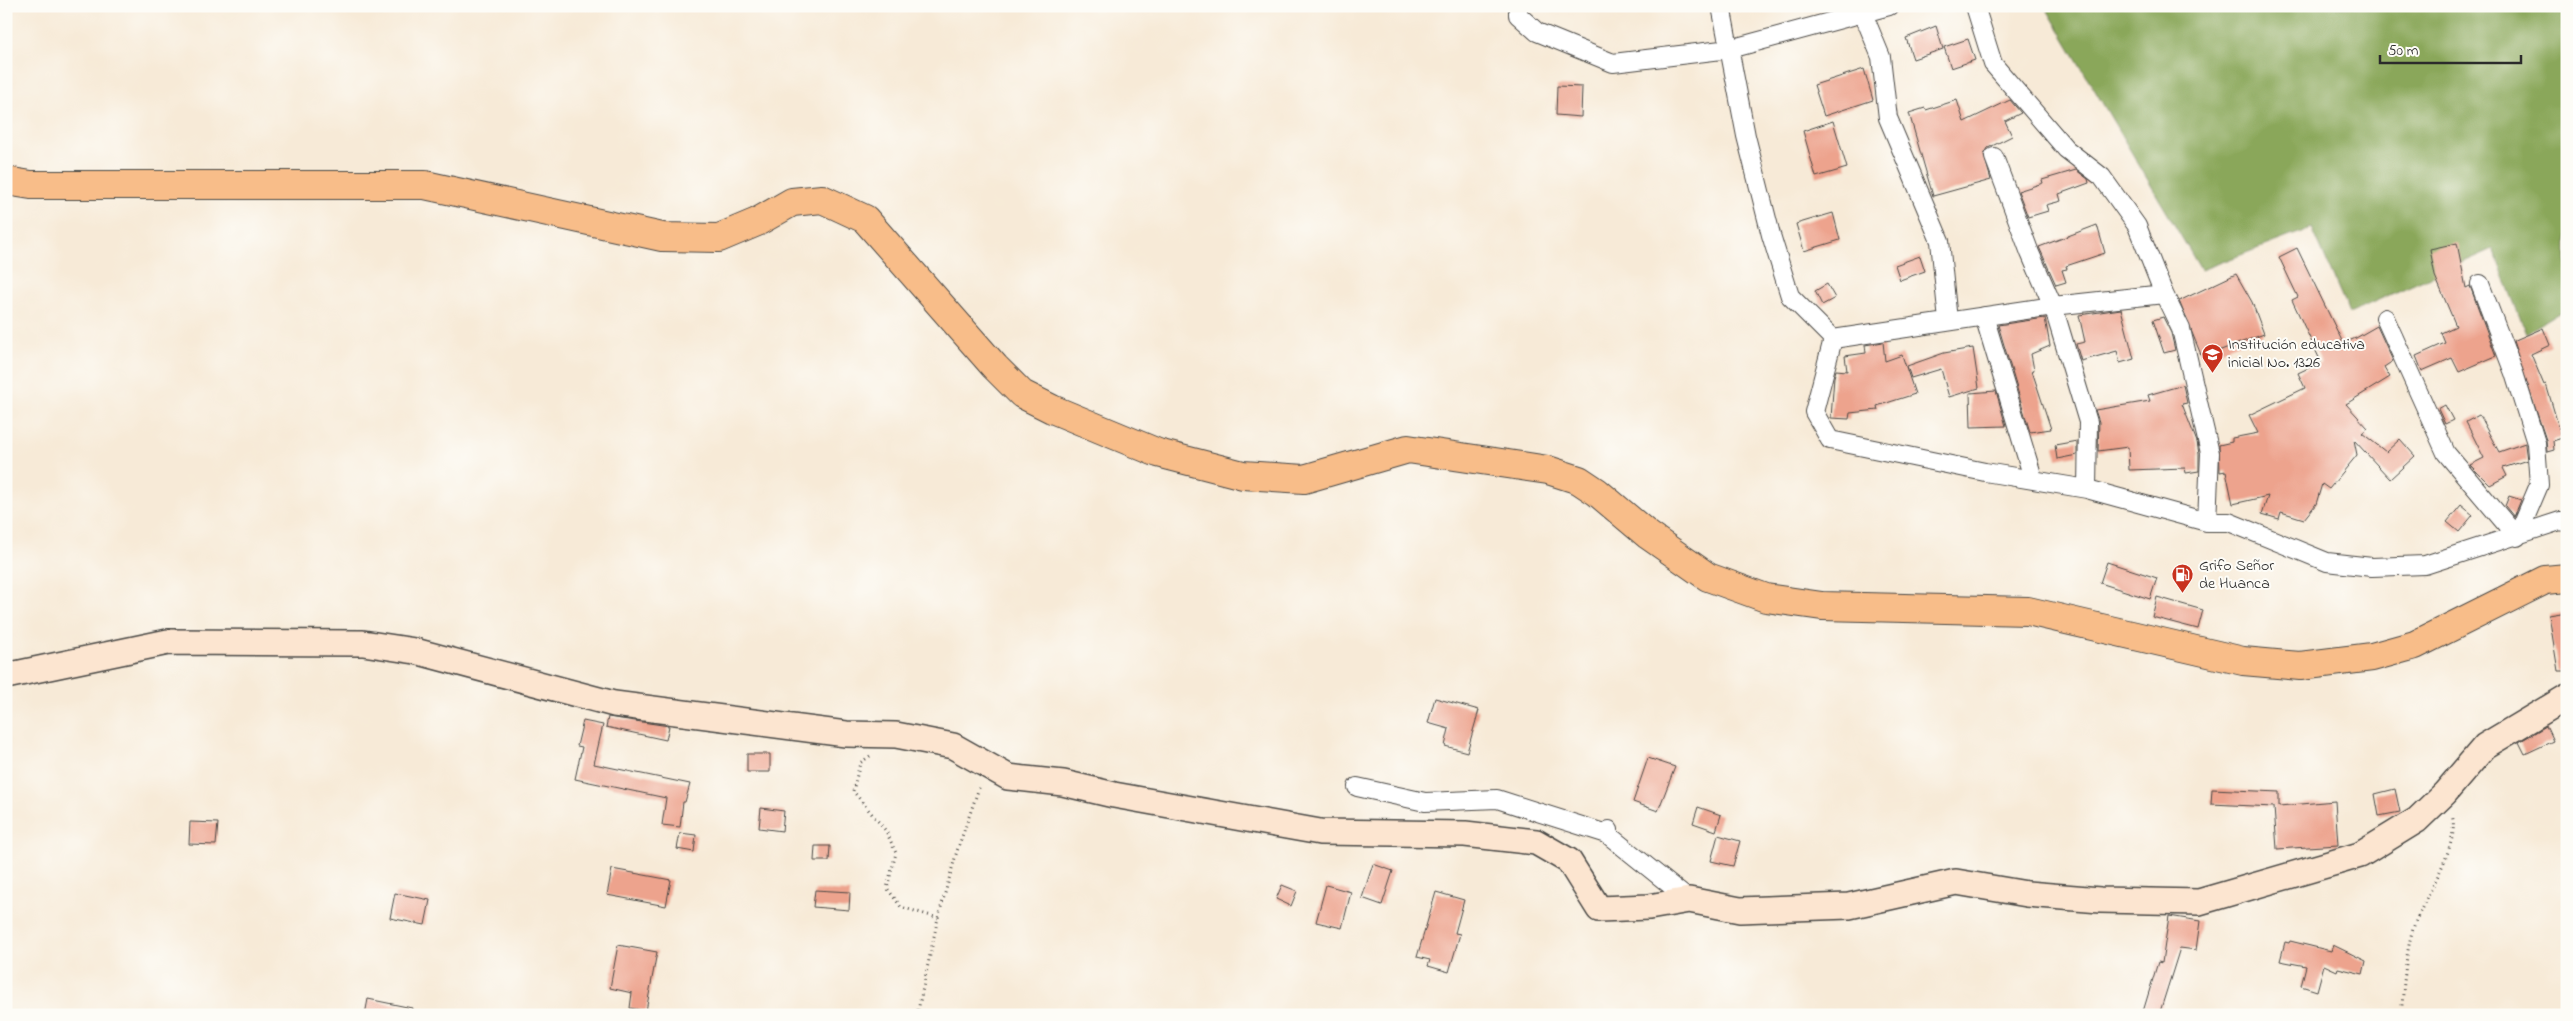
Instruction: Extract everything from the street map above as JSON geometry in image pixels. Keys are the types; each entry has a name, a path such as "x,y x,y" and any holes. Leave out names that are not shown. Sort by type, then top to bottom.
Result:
{"highway":[{"path":"6,181 31,185 425,185 662,237 719,238 758,222 792,202 822,199 866,219 995,367 1022,394 1052,409 1158,453 1243,475 1304,479 1408,449 1548,470 1579,480 1597,492 1648,535 1708,577 1766,598 1822,606 2028,611 2243,661 2300,666 2372,657 2415,645 2544,580 2567,578"}],"street":[{"path":"1518,6 1518,15 1537,32 1613,63 1730,49 1861,11 1889,6"},
{"path":"1721,6 1746,136 1771,235 1790,296 1832,339"},
{"path":"1975,6 1993,64 2066,149 2102,177 2136,226 2164,294 2181,329 2210,453 2207,522"},
{"path":"1861,11 1881,57 1888,118 1940,241 1948,321"},
{"path":"1994,157 2030,253 2053,306 2088,422 2087,489"},
{"path":"2480,284 2514,373 2536,443 2539,484 2516,537"},
{"path":"1832,339 2053,306 2164,294"},
{"path":"1984,316 2033,478"},
{"path":"2385,318 2446,453 2516,537"},
{"path":"1832,339 1814,412 1830,440 1986,472 2033,478 2087,489 2207,522 2229,522 2327,562 2372,567 2425,564 2560,522 2567,522"},
{"path":"6,676 168,642 363,643 415,651 614,704 846,734 896,735 953,746 1008,776 1062,783 1114,795 1320,832 1465,834 1536,842 1569,861 1599,909 1648,907 1689,900 1740,910 1849,906 1956,882 2027,894 2100,900 2199,902 2360,855 2417,820 2445,793 2485,746 2567,697"},
{"path":"1358,787 1425,802 1497,799 1608,832 1689,900"}],"path":[{"path":"896,735 860,763 853,790 886,831 896,853 887,888 901,907 938,918"},
{"path":"917,1015 938,918 957,851 987,765"},
{"path":"2402,1015 2413,927 2440,871 2455,825 2445,793"}],"green space":[{"path":"2045,6 2567,6 2567,308 2526,333 2493,249 2349,313 2312,228 2201,270"}],"building":[{"path":"1936,26 1943,49 1913,59 1906,38"},
{"path":"1968,39 1975,60 1951,68 1944,47"},
{"path":"1864,69 1873,100 1824,116 1814,85"},
{"path":"1557,86 1582,87 1581,117 1556,115"},
{"path":"1957,100 1964,122 2010,100 2021,113 2005,121 2012,136 1988,148 1984,155 1991,180 1933,196 1909,113 1925,108 1926,110"},
{"path":"1833,121 1847,168 1816,177 1803,131"},
{"path":"2076,170 2088,179 2089,183 2059,194 2061,201 2046,205 2048,211 2028,217 2018,191 2043,183 2042,180"},
{"path":"1833,213 1840,240 1804,251 1796,224"},
{"path":"2097,225 2105,253 2066,266 2067,269 2062,270 2066,282 2056,285 2039,247"},
{"path":"2457,243 2466,288 2470,286 2496,356 2459,372 2452,358 2422,371 2416,356 2445,343 2441,333 2456,326 2435,276 2430,249"},
{"path":"2297,248 2343,343 2377,326 2393,361 2384,367 2390,377 2346,404 2368,428 2362,433 2386,452 2400,439 2415,456 2390,479 2354,440 2357,455 2329,489 2322,484 2316,504 2304,519 2281,512 2279,519 2262,514 2268,496 2233,504 2226,471 2220,472 2219,445 2232,442 2232,438 2258,433 2249,415 2305,388 2298,373 2321,362 2292,300 2298,297 2279,257"},
{"path":"1920,256 1925,271 1900,280 1895,265"},
{"path":"2236,274 2252,302 2264,334 2202,357 2179,301"},
{"path":"1827,284 1835,298 1822,305 1815,291"},
{"path":"2121,309 2134,359 2120,363 2117,351 2081,361 2076,344 2085,342 2079,315"},
{"path":"2163,317 2171,333 2175,350 2164,353 2153,320"},
{"path":"2045,318 2050,346 2031,354 2034,370 2032,371 2051,429 2030,432 1998,325"},
{"path":"2543,328 2550,345 2531,354 2544,385 2546,384 2562,438 2553,441 2554,450 2547,452 2546,440 2513,341"},
{"path":"1883,342 1885,361 1902,355 1915,394 1877,406 1878,410 1850,413 1849,419 1831,418 1834,377 1836,370 1847,371 1845,356 1866,353 1865,345"},
{"path":"1973,348 1979,388 1949,397 1941,369 1911,378 1907,366 1944,353"},
{"path":"2183,385 2187,403 2182,404 2197,442 2199,471 2186,473 2185,468 2129,470 2128,447 2098,451 2099,422 2095,410 2150,401 2148,395"},
{"path":"1996,391 2006,426 1971,427 1970,393"},
{"path":"2445,405 2453,420 2445,424 2438,409"},
{"path":"2479,415 2499,452 2525,443 2527,460 2503,468 2507,476 2490,485 2470,465 2484,458 2466,422"},
{"path":"2077,441 2077,455 2057,459 2055,445"},
{"path":"2509,496 2521,500 2514,517 2505,506"},
{"path":"2461,505 2473,515 2459,532 2447,522"},
{"path":"2107,562 2157,578 2150,599 2100,583"},
{"path":"2157,597 2203,610 2198,629 2152,617"},
{"path":"2567,612 2567,671 2558,671 2549,615"},
{"path":"1435,698 1479,710 1467,752 1445,746 1449,729 1428,723"},
{"path":"608,717 669,726 666,740 606,727"},
{"path":"583,721 603,725 594,764 690,784 685,802 683,802 680,827 662,825 666,798 575,779 582,747 577,746"},
{"path":"2546,726 2553,741 2525,754 2519,742"},
{"path":"747,754 770,754 770,772 747,772"},
{"path":"1648,758 1675,767 1658,811 1633,802"},
{"path":"2212,789 2279,792 2279,806 2335,801 2338,845 2277,849 2274,807 2211,804"},
{"path":"2395,789 2400,812 2379,816 2375,794"},
{"path":"1698,807 1721,815 1716,831 1693,823"},
{"path":"761,808 784,811 782,831 759,828"},
{"path":"190,822 218,823 216,845 189,844"},
{"path":"680,833 696,835 694,852 677,849"},
{"path":"1718,835 1740,841 1733,866 1711,861"},
{"path":"815,846 830,846 829,861 814,861"},
{"path":"1373,864 1393,871 1382,905 1362,898"},
{"path":"612,869 671,880 666,906 607,895"},
{"path":"1282,885 1297,891 1291,906 1276,899"},
{"path":"1326,885 1351,892 1342,928 1316,922"},
{"path":"815,890 850,892 849,910 813,907"},
{"path":"1436,892 1464,900 1455,933 1460,934 1449,972 1428,966 1430,960 1417,957"},
{"path":"395,893 430,900 425,925 390,918"},
{"path":"2169,916 2200,921 2196,950 2180,948 2159,1015 2142,1015 2158,962 2162,963"},
{"path":"2290,941 2331,951 2333,945 2366,961 2363,974 2338,968 2337,971 2324,965 2317,991 2301,986 2306,966 2280,961 2285,942 2289,943"},
{"path":"618,945 657,952 646,1011 630,1008 632,993 610,988"},
{"path":"368,999 412,1008 411,1015 365,1015"}],"place":[{"name":"Institución educativa inicial No. 1326","path":"2212,373"},
{"name":"Grifo Señor de Huanca","path":"2183,594"}]}
